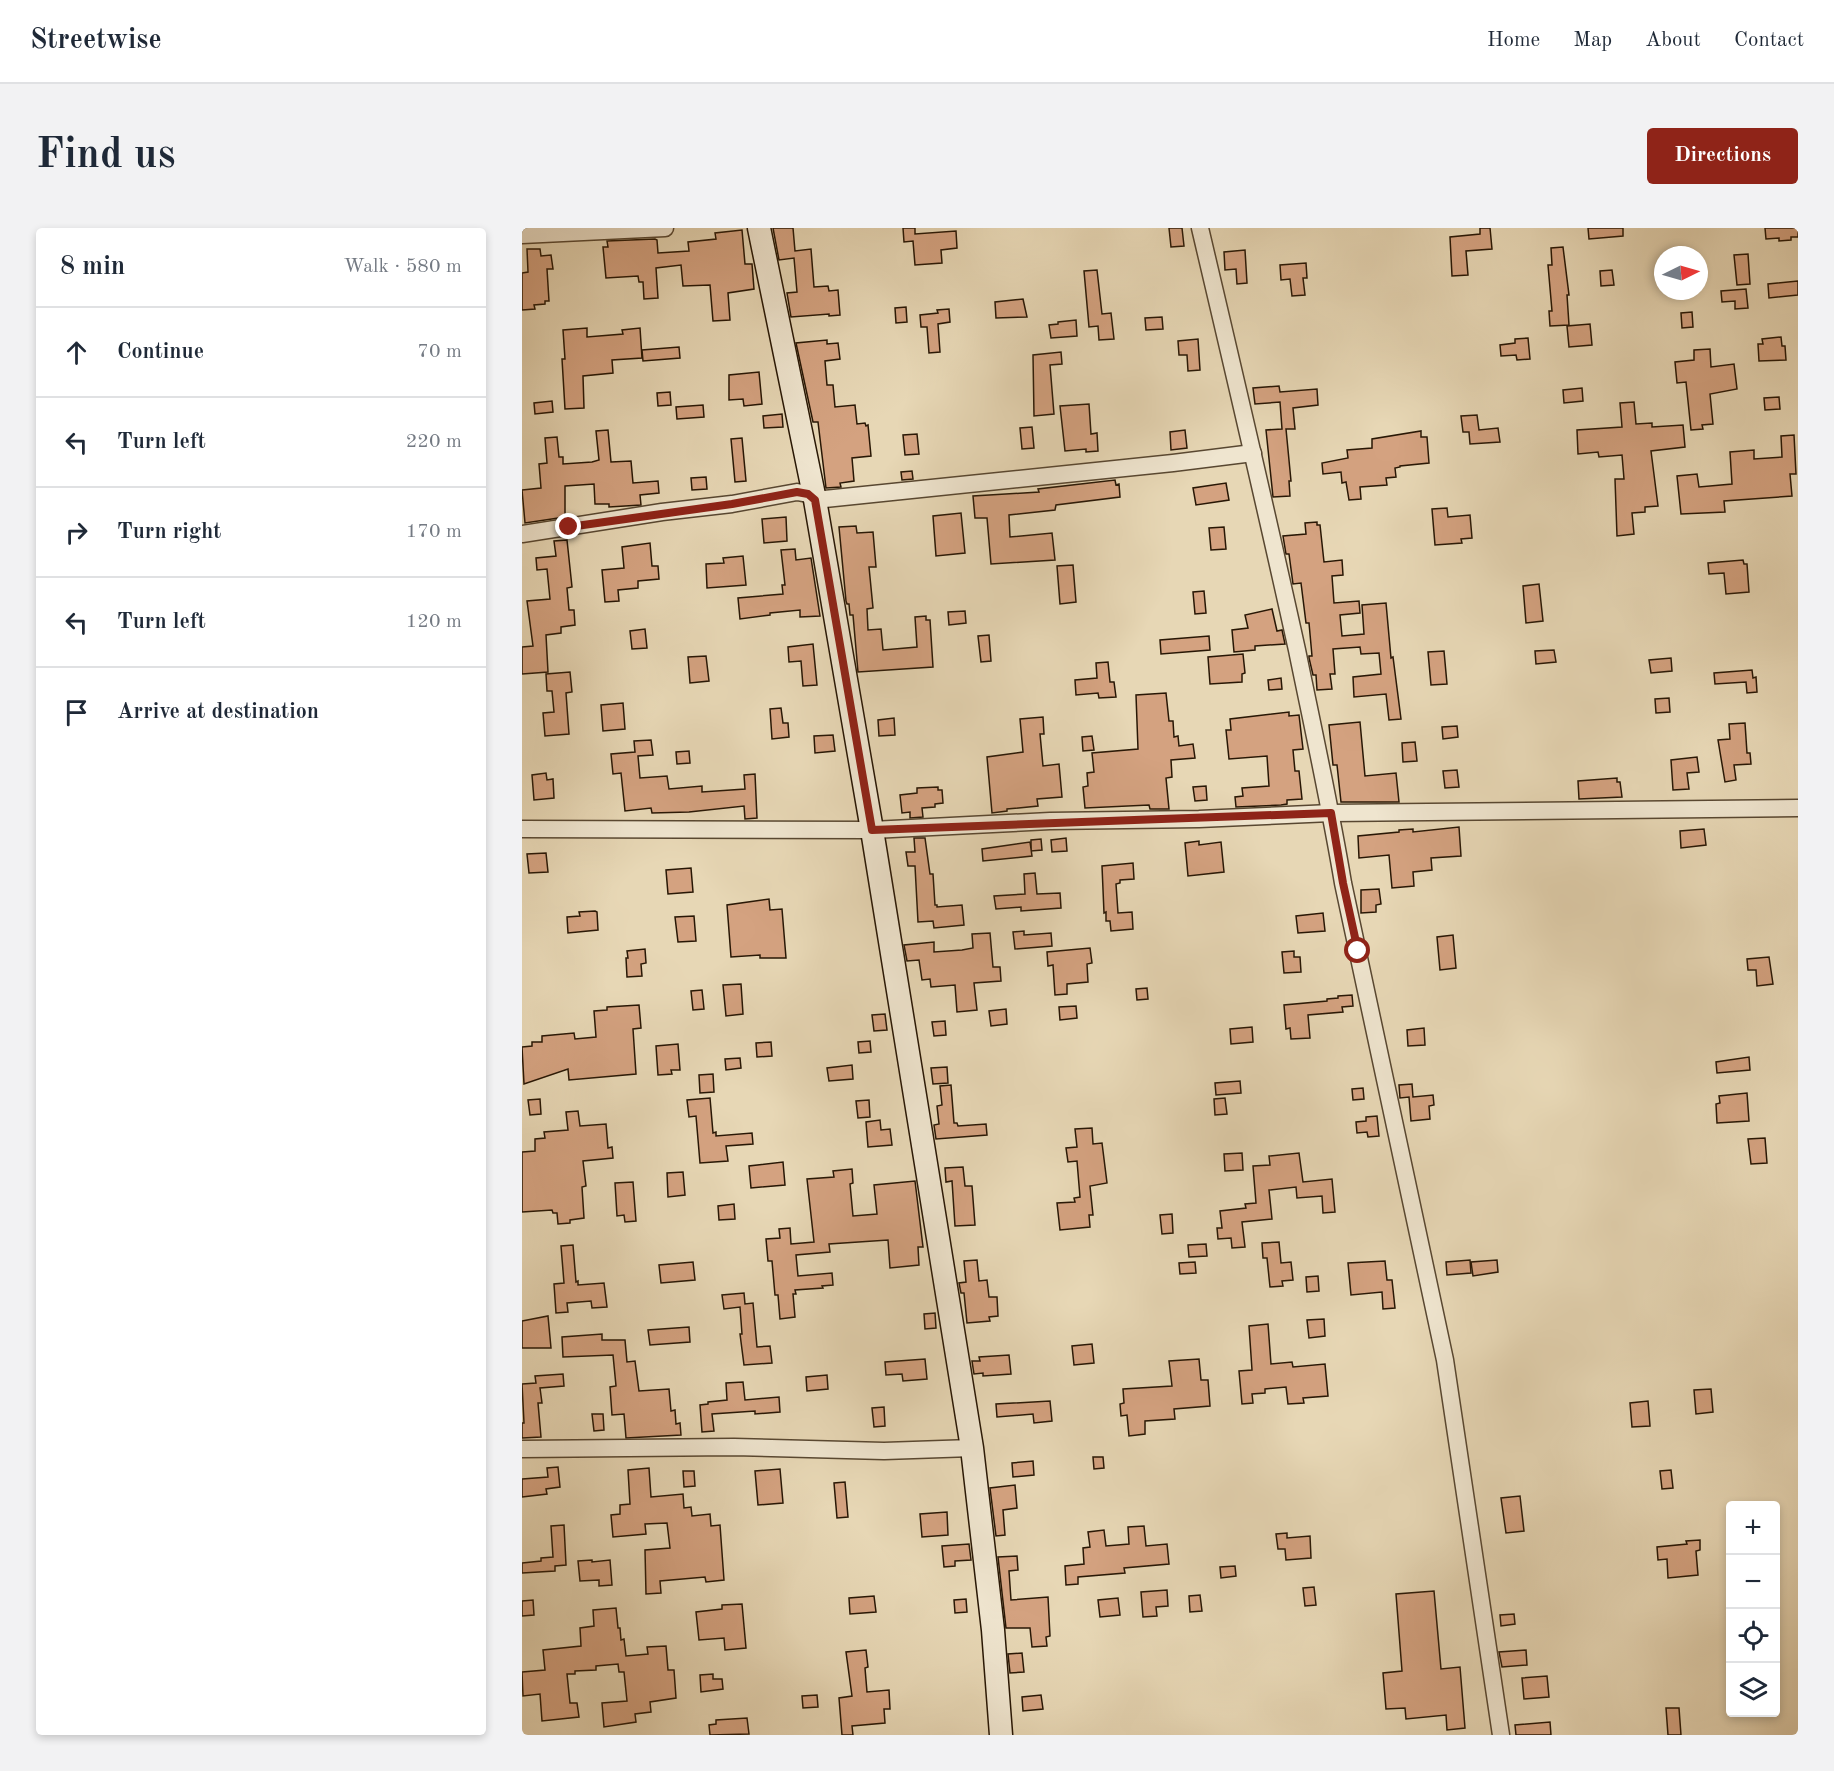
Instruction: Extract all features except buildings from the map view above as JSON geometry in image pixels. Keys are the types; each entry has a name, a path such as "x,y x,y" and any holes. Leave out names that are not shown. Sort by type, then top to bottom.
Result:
{"street":[{"path":"522,235 664,228"},
{"path":"759,228 815,500 872,830 972,1448 993,1630 1001,1735"},
{"path":"1200,228 1254,453 1445,1360 1501,1735"},
{"path":"522,534 662,512 732,504 797,492 808,494 815,500 1254,453"},
{"path":"522,829 872,830 1060,821 1199,819 1331,813 1798,808"},
{"path":"522,1449 734,1447 884,1451 972,1448"}],"route":[{"path":"569,527 662,512 732,504 797,492 808,494 815,500 872,830 1066,821 1199,819 1331,813 1358,951"}]}
